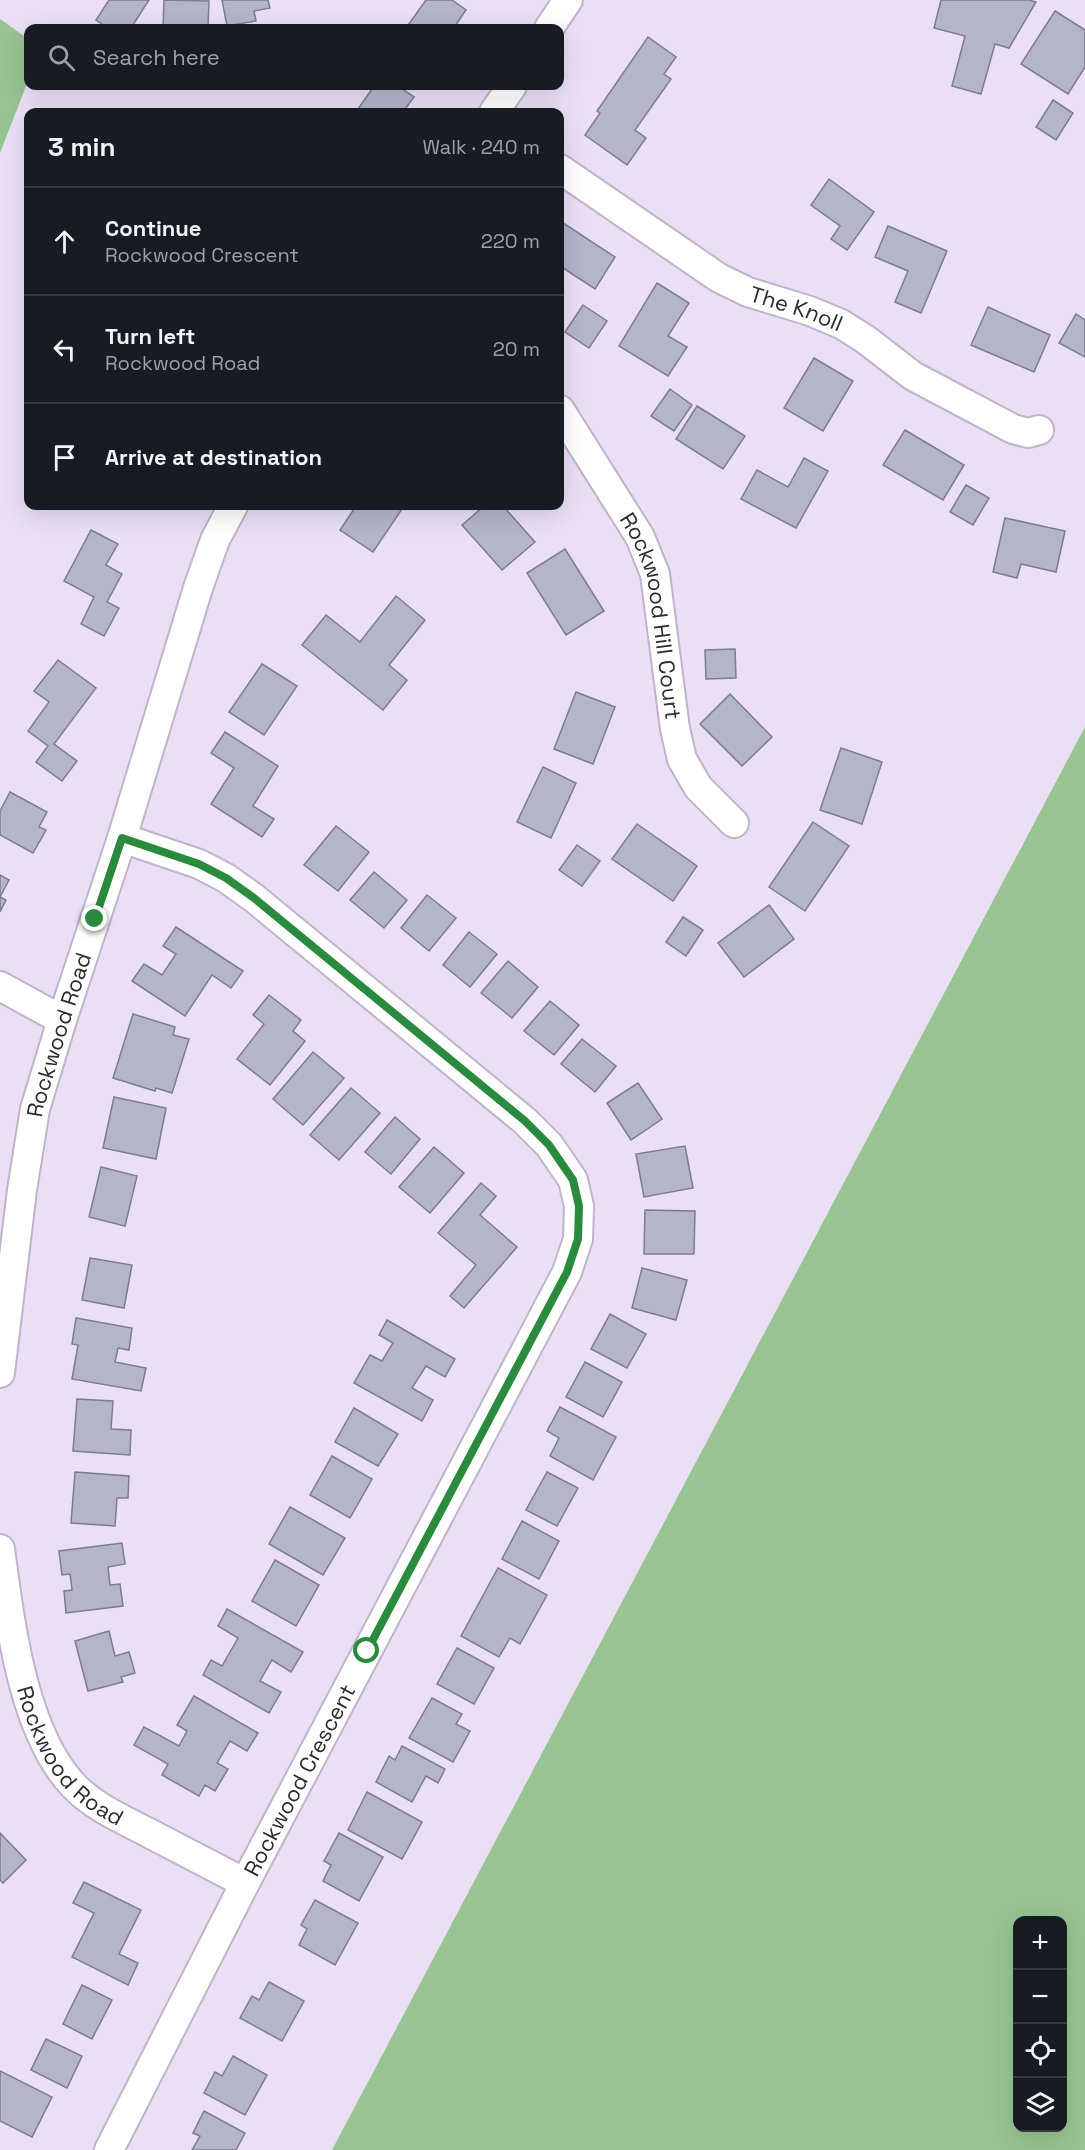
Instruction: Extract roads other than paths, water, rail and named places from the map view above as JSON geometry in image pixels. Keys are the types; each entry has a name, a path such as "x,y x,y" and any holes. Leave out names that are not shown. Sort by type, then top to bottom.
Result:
{"street":[{"path":"552,24 568,0"},
{"path":"497,108 509,90"},
{"name":"The Knoll","path":"564,172 719,278 748,292 810,311 841,324 914,376 1013,429 1028,433 1039,430"},
{"name":"Rockwood Hill Court","path":"564,416 640,537 655,574 675,729 682,759 698,787 734,823"},
{"name":"Rockwood Road","path":"0,1373 22,1190 35,1109 122,838 198,588 215,540 231,510"},
{"name":"Rockwood Crescent","path":"109,2150 245,1883 567,1272 578,1239 579,1206 573,1180 549,1145 525,1121 254,898 226,878 199,864 122,838"},
{"path":"0,986 62,1020"},
{"name":"Rockwood Road","path":"0,1549 11,1631 33,1718 51,1754 74,1786 102,1808 245,1883"}]}
